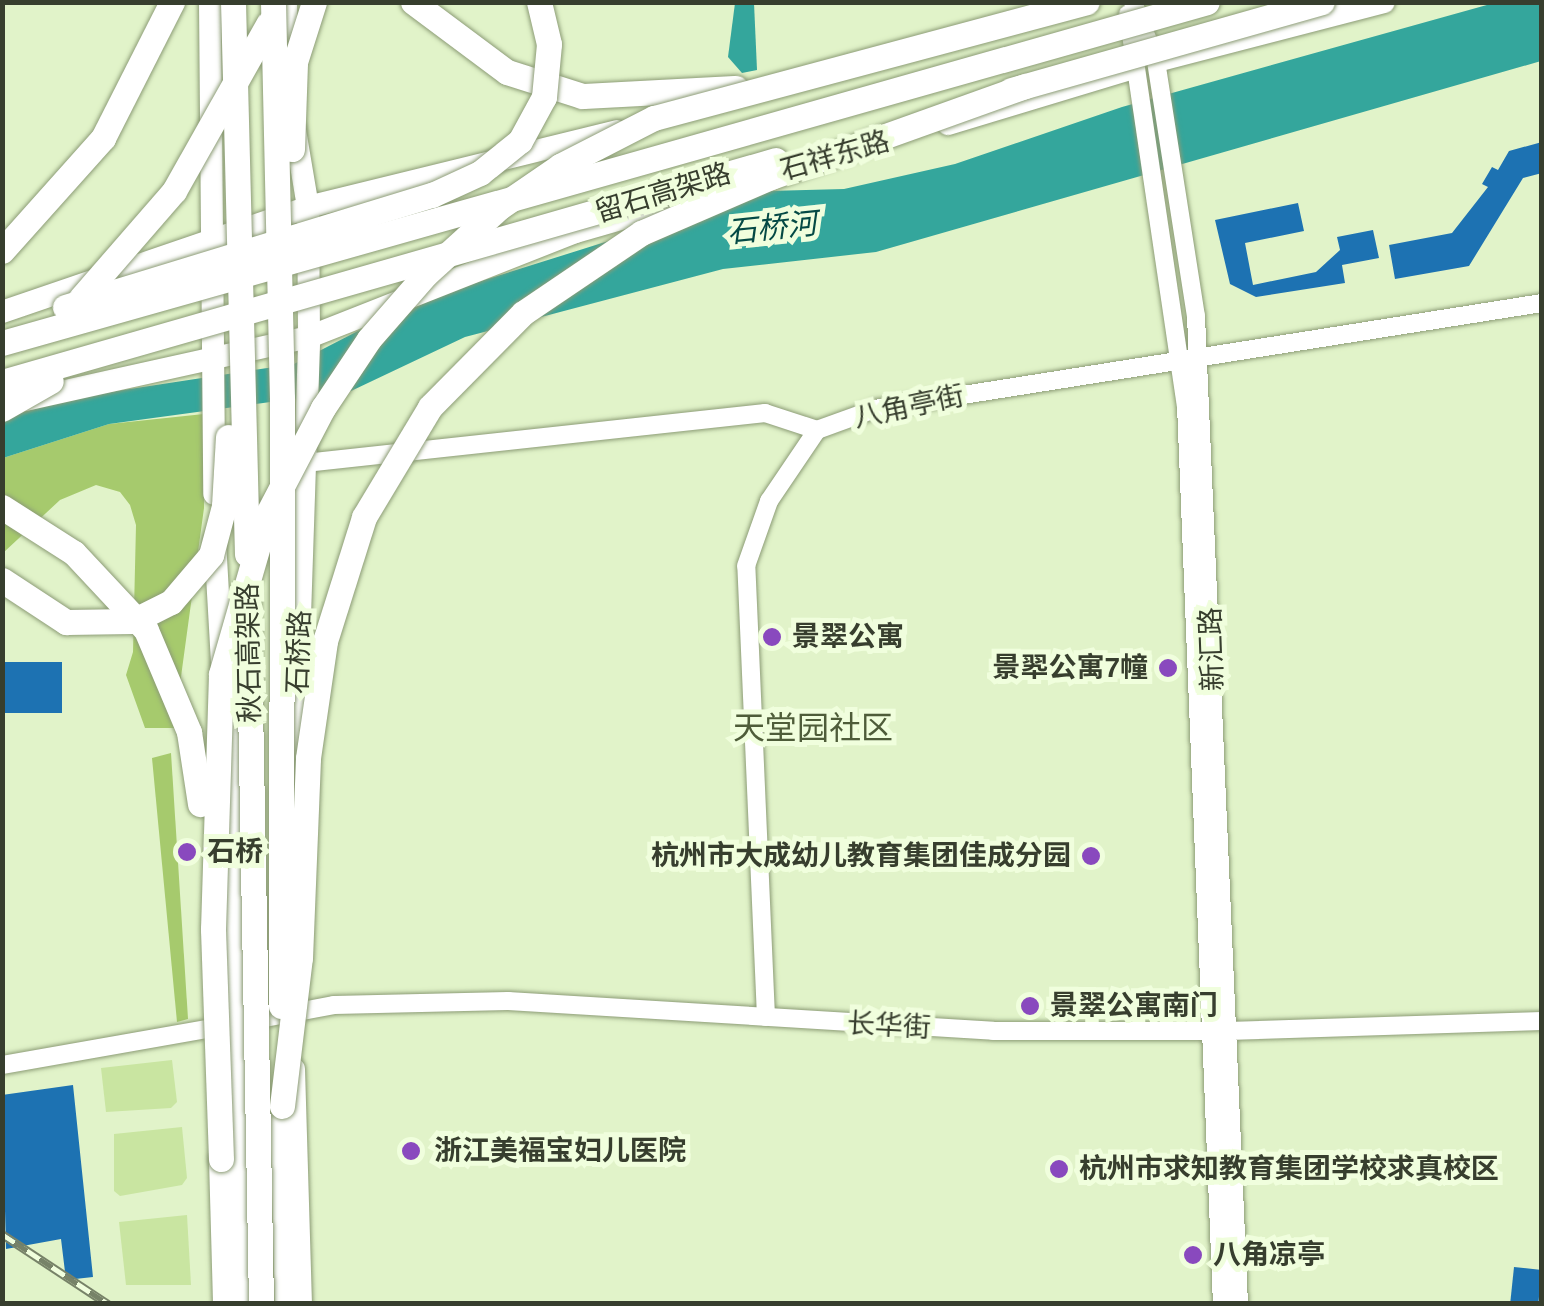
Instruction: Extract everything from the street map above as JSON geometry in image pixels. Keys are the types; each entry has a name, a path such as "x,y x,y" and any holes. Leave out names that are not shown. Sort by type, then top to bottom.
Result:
{"highway":[{"path":"2,251 102,138 172,2"},
{"name":"秋石高架路","path":"233,2 261,1304"},
{"path":"2,360 101,280 144,234 223,114 274,2"},
{"name":"秋石高架路","path":"274,2 282,398 282,1106 287,1304"},
{"path":"282,398 296,277 295,62 314,2"},
{"path":"413,2 507,72 582,96 652,98 756,86"},
{"path":"2,330 432,195 480,173 520,141 544,97 549,44 539,2"},
{"path":"226,1304 212,929 215,731 230,631 267,515 344,374 426,274 521,191 654,118 756,86 1087,2"},
{"name":"留石高架路","path":"2,342 1207,2"},
{"name":"留石高架路","path":"2,382 355,284 1322,2"},
{"path":"282,1106 300,958 308,758 324,641 364,517 430,407 522,314 641,233 771,177 1026,86"},
{"path":"2,407 32,388 298,313 355,284"},
{"path":"2,580 40,611 90,625 134,621 186,590 211,555 224,506 238,292"},
{"path":"2,508 44,530 98,574 146,630 164,664 196,769 212,929"}],"main road":[{"path":"210,2 216,609 232,744 244,1304"},
{"name":"石桥路","path":"286,2 289,96 308,207 309,340 293,1013 301,1304"},
{"path":"2,312 213,236 308,207 762,97 1058,2"},
{"name":"石祥东路","path":"2,407 213,366 309,340 576,232 1156,61 1384,2"}],"street":[{"name":"新汇路","path":"1130,2 1156,61 1198,356 1219,1031 1222,1304"},
{"name":"新汇路","path":"1130,2 1132,68 1186,405 1219,1031 1239,1304"},
{"name":"八角亭街","path":"766,1017 746,566 769,502 817,430 874,409 1542,302"},
{"path":"305,463 766,413 817,430"},
{"name":"长华街","path":"2,1065 334,1005 508,1001 993,1031 1219,1031 1542,1020"}],"green space":[{"path":"204,414 204,508 174,728 145,728 126,675 133,652 136,525 130,505 120,492 96,485 60,500 3,553 3,458 109,424"},
{"path":"171,753 188,1019 177,1022 152,758"},
{"path":"172,1060 177,1102 171,1108 106,1112 101,1068"},
{"path":"182,1127 187,1178 182,1185 120,1196 114,1191 114,1134"},
{"path":"187,1215 191,1285 126,1285 119,1222"}],"water":[{"path":"735,3 754,3 757,70 742,73 728,57"},
{"name":"石桥河","path":"1494,3 1541,3 1541,61 876,252 723,269 465,337 351,391 109,424 3,458 2,419 64,399 294,364 414,302 768,191 844,189 955,164 1122,107"}],"building":[{"path":"1542,142 1542,173 1523,178 1469,266 1395,279 1389,245 1452,233 1488,187 1482,184 1492,167 1498,170 1509,151"},
{"path":"1298,203 1304,231 1245,243 1253,285 1316,272 1340,250 1337,237 1373,230 1379,258 1342,265 1345,283 1256,297 1230,284 1215,220"},
{"path":"2,662 62,662 62,713 2,713"},
{"path":"73,1085 93,1277 66,1280 61,1239 6,1249 2,1095"},
{"path":"1514,1267 1542,1270 1538,1304 1510,1302"}],"railway":[{"path":"2,1234 108,1304"}],"place":[{"name":"景翠公寓","path":"772,637"},
{"name":"景翆公寓7幢","path":"1168,668"},
{"name":"石桥","path":"187,852"},
{"name":"杭州市大成幼儿教育集团佳成分园","path":"1091,856"},
{"name":"景翠公寓南门","path":"1030,1006"},
{"name":"浙江美福宝妇儿医院","path":"411,1151"},
{"name":"杭州市求知教育集团学校求真校区","path":"1059,1169"},
{"name":"八角凉亭","path":"1193,1255"}],"district":[{"name":"天堂园社区","path":"813,728"}]}
